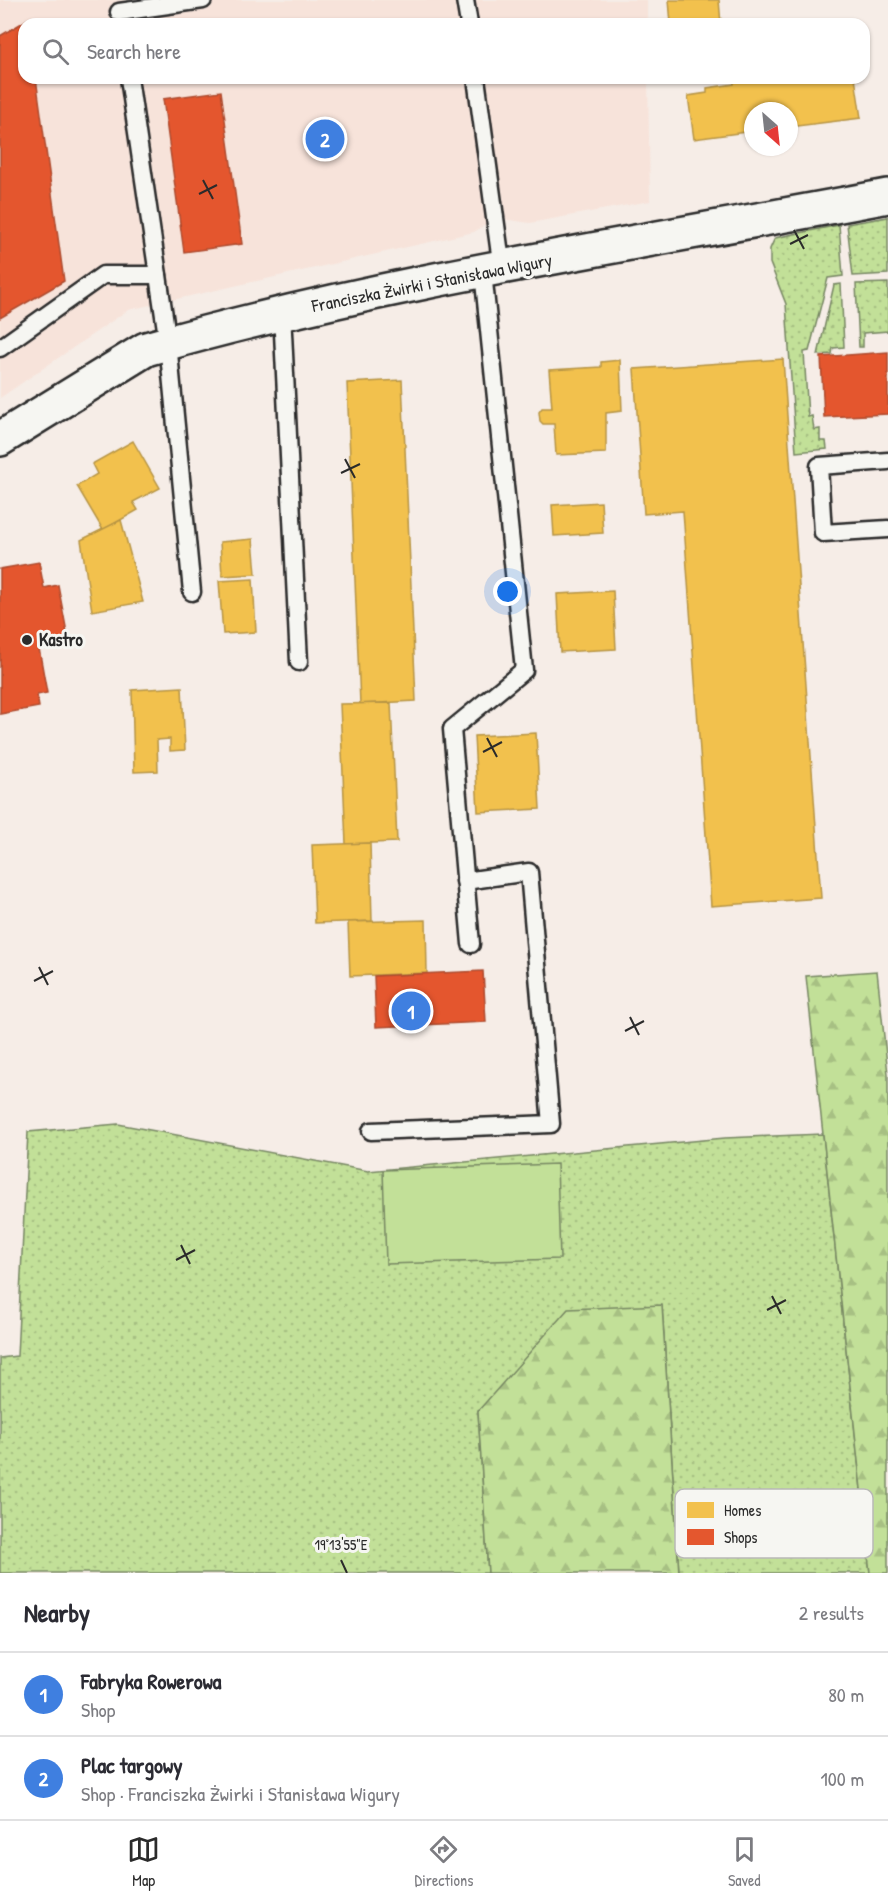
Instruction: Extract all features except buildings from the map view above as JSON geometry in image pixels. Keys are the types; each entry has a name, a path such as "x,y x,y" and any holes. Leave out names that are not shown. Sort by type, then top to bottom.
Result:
{"street":[{"name":"Franciszka Żwirki i Stanisława Wigury","path":"0,438 146,349 168,343 282,312 888,196"}],"lane":[{"path":"119,12 203,0"},
{"path":"465,0 468,18"},
{"path":"130,84 168,343 192,592"},
{"path":"471,944 452,729 524,670 477,84"},
{"path":"0,348 103,275 158,275"},
{"path":"282,312 299,662"},
{"path":"888,461 819,466 823,533 888,529"},
{"path":"371,1131 552,1124 530,872 465,881"}],"shaded area":[{"path":"0,0 647,0 647,18 18,18 18,84 648,84 650,201 530,223 495,218 474,232 128,310 0,398"}],"green space":[{"path":"888,217 888,274 853,276 847,224"},
{"path":"839,225 843,276 828,278 809,351 804,352 808,417 812,416 814,430 820,429 820,441 826,441 827,449 796,452 786,304 770,263 770,249 775,238"},
{"path":"888,283 888,331 863,333 863,347 859,347 856,284"},
{"path":"841,284 844,347 833,348 832,354 818,355 834,285"},
{"path":"877,971 888,1074 888,1573 870,1573 868,1558 873,1558 873,1489 861,1489 806,976"},
{"path":"118,1124 368,1171 725,1138 823,1134 861,1489 675,1489 675,1510 662,1306 478,1410 488,1573 0,1573 0,1358 17,1356 28,1132"},
{"path":"557,1164 560,1259 386,1264 383,1170"},
{"path":"662,1305 675,1510 675,1558 678,1558 679,1573 488,1573 478,1411 568,1309"},
{"path":"678,1558 868,1558 870,1573 679,1573"}],"place":[{"name":"Plac targowy","path":"325,139"},
{"name":"Kastro","path":"27,640"},
{"name":"Fabryka Rowerowa","path":"411,1011"}]}
